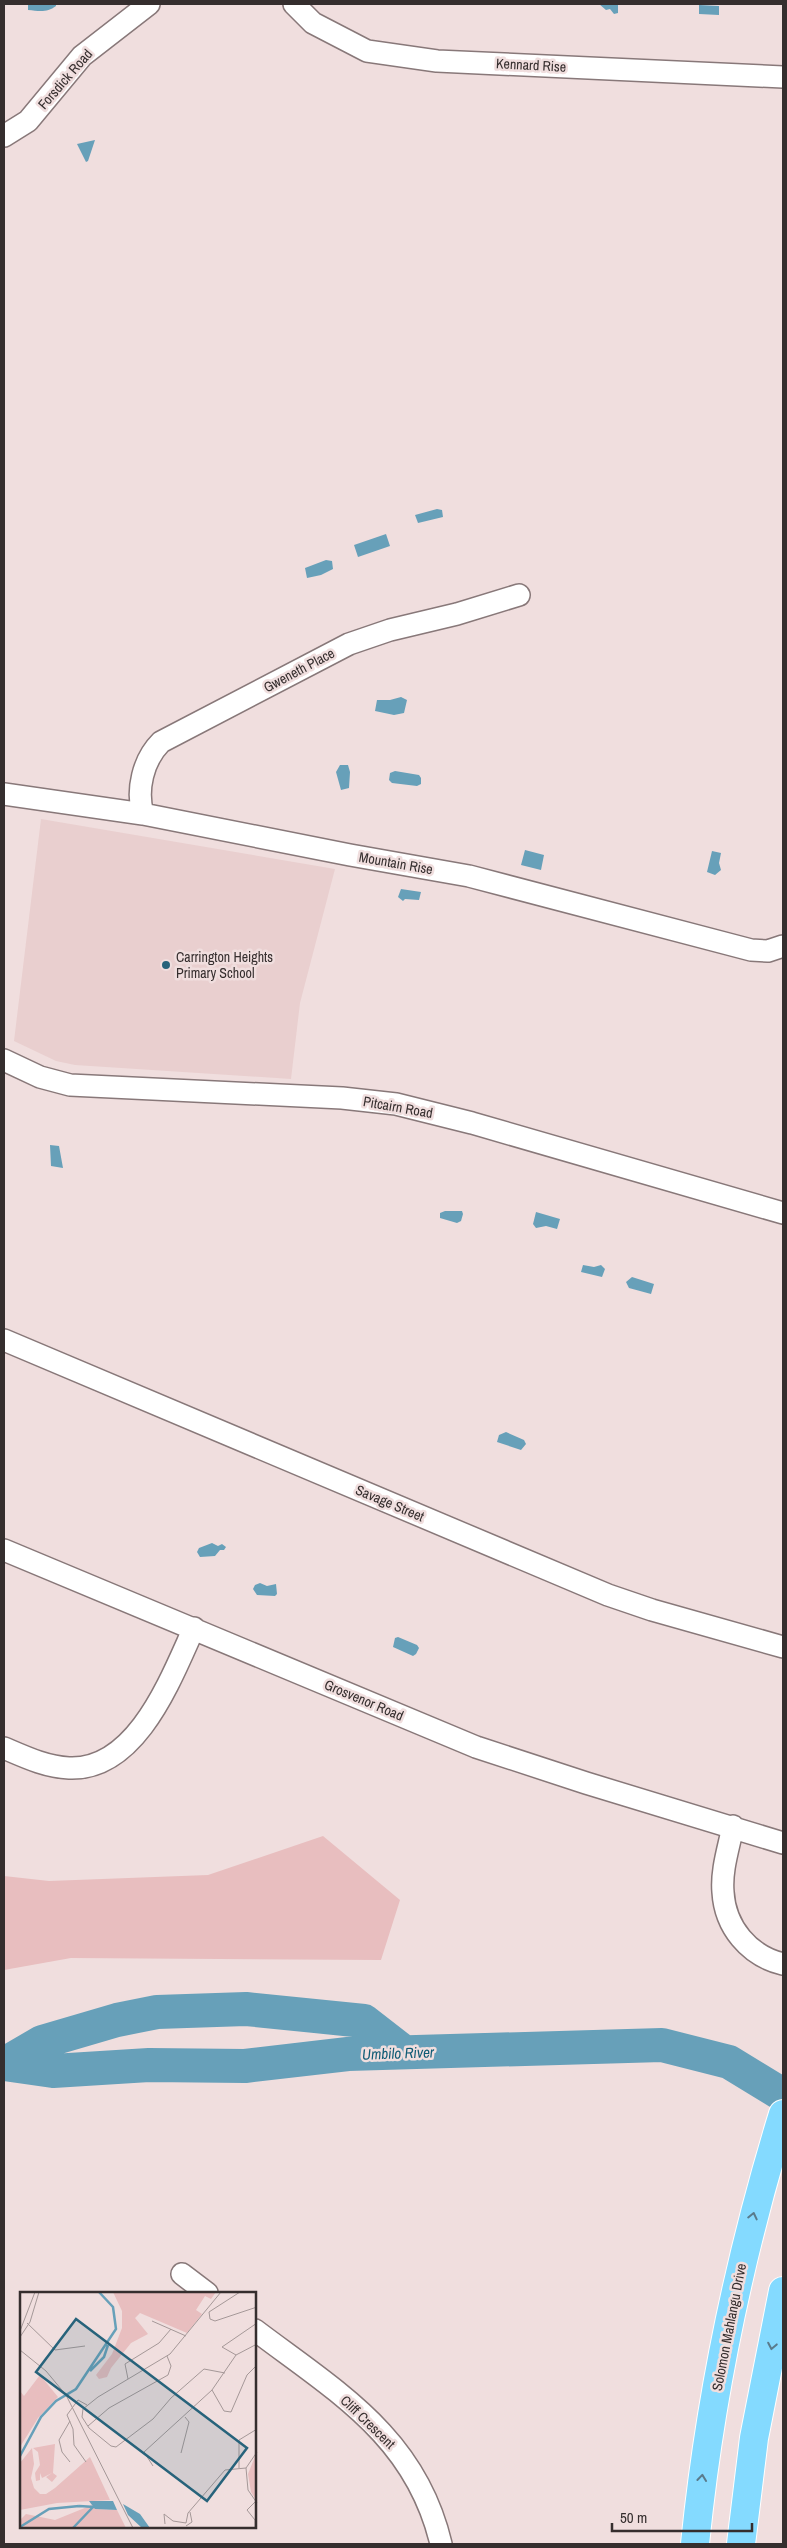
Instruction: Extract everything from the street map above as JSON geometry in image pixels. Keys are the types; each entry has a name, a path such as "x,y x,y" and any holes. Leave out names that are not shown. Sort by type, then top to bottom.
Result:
{"highway":[{"name":"Solomon Mahlangu Drive","path":"695,2544 702,2470 741,2263 756,2203 783,2114"},
{"path":"741,2544 754,2438 782,2295"}],"street":[{"name":"Forsdick Road","path":"4,136 28,121 82,56 149,4"},
{"name":"Kennard Rise","path":"294,4 313,23 367,51 437,61 783,77"},
{"name":"Gweneth Place","path":"144,814 140,804 143,772 153,750 161,742 349,644 390,630 457,614 519,595"},
{"name":"Mountain Rise","path":"4,794 144,814 350,855 469,876 751,950 768,951 783,946"},
{"name":"Pitcairn Road","path":"4,1060 40,1077 70,1085 342,1098 396,1104 472,1123 783,1213"},
{"name":"Savage Street","path":"4,1340 608,1595 652,1610 783,1647"},
{"name":"Grosvenor Road","path":"4,1550 476,1747 586,1784 733,1826 783,1843"},
{"path":"4,1748 55,1766 84,1767 104,1760 124,1746 143,1726 159,1702 194,1628"},
{"path":"733,1826 723,1891 733,1929 758,1954 783,1964"},
{"path":"182,2274 206,2292"},
{"name":"Cliff Crescent","path":"256,2331 355,2406 401,2454 427,2498 441,2544"}],"shaded area":[{"name":"Carrington Heights Primary School","path":"41,819 335,869 300,1003 291,1079 75,1065 56,1061 14,1041"},
{"path":"323,1836 400,1900 381,1960 71,1958 4,1970 4,1876 49,1881 208,1875"}],"water":[{"path":"28,4 56,4 56,6 46,11 36,11 28,10"},
{"path":"599,4 618,4 618,13 614,14 610,9 606,10"},
{"path":"699,5 719,6 719,15 699,14"},
{"path":"95,140 88,161 86,162 77,144"},
{"path":"437,509 442,510 443,517 418,523 415,515"},
{"path":"386,534 390,546 358,557 354,545"},
{"path":"326,560 332,561 333,569 321,575 307,578 305,568"},
{"path":"401,697 407,700 404,713 394,715 375,711 377,700 390,700"},
{"path":"340,765 348,765 350,772 349,788 341,790 336,772"},
{"path":"395,771 419,775 421,784 417,786 392,783 389,780 390,773"},
{"path":"525,850 544,855 541,870 521,865"},
{"path":"712,851 721,853 719,863 721,870 715,875 707,872"},
{"path":"401,889 421,892 419,900 405,899 403,901 398,897"},
{"path":"50,1145 59,1146 63,1168 51,1166"},
{"path":"445,1211 462,1211 461,1221 457,1223 440,1218 440,1213"},
{"path":"536,1212 560,1219 557,1229 546,1226 536,1228 533,1224"},
{"path":"583,1265 594,1267 601,1265 605,1269 602,1277 581,1272"},
{"path":"632,1277 654,1284 651,1294 629,1288 626,1282"},
{"path":"506,1432 524,1440 526,1444 521,1450 497,1442 499,1435"},
{"path":"212,1543 218,1546 222,1544 226,1547 215,1556 200,1557 197,1552 199,1548"},
{"path":"260,1583 267,1586 276,1584 277,1594 275,1596 257,1595 253,1589 255,1585"},
{"path":"398,1637 417,1645 419,1648 416,1654 413,1656 393,1647 395,1638"}],"waterway":[{"path":"4,2064 42,2042 117,2020 157,2012 246,2009 364,2021 404,2052"},
{"name":"Umbilo River","path":"4,2064 53,2071 149,2065 245,2066 348,2054 662,2045 729,2062 783,2095"}],"place":[{"name":"Carrington Heights Primary School","path":"166,965"}]}
